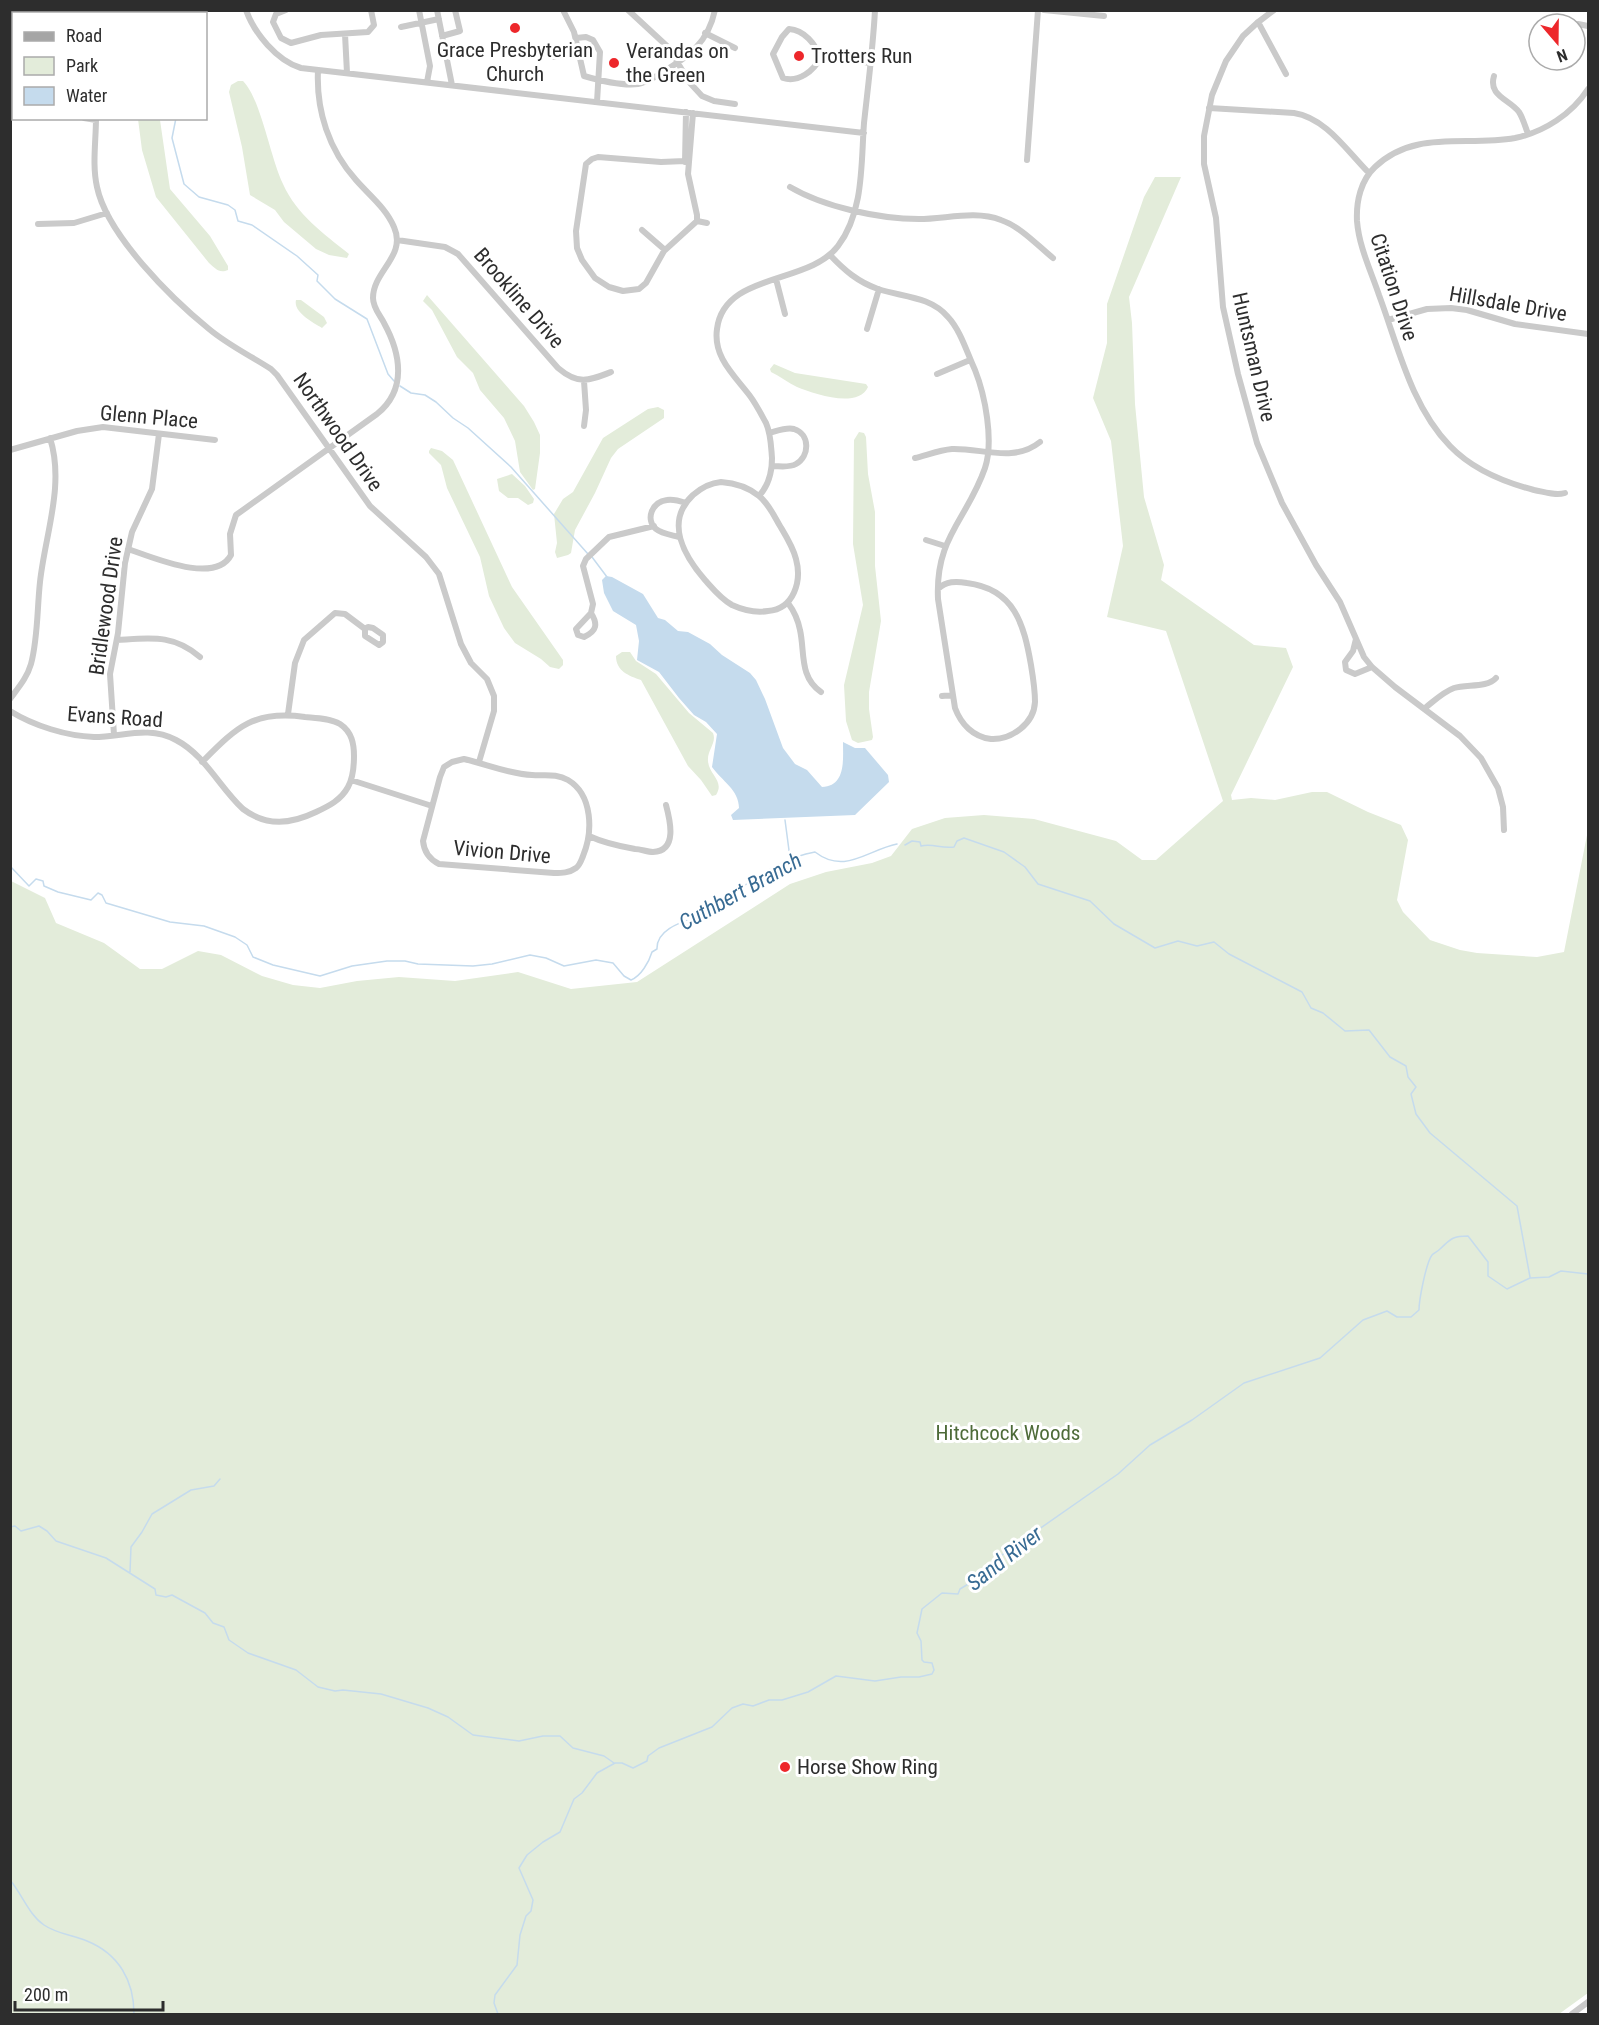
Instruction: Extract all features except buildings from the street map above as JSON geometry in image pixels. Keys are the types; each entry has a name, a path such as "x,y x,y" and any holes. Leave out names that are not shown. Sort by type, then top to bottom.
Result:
{"street":[{"path":"246,10 257,31 287,62 301,68 864,133"},
{"path":"286,10 276,14 273,22 279,34 287,42 293,43 321,35 370,31 374,25 371,10"},
{"path":"419,10 430,66 427,82"},
{"path":"437,10 452,85"},
{"path":"442,36 460,32 455,10"},
{"path":"562,10 576,38 584,76 631,84 643,83 694,51 715,10"},
{"path":"628,10 662,41 702,96 714,101 735,104"},
{"path":"759,496 769,481 772,466 769,433 750,397 722,359 716,336 720,318 735,297 747,290 813,266 830,255 847,232 855,210 875,10"},
{"path":"1027,160 1038,10"},
{"path":"1044,10 1104,16"},
{"name":"Huntsman Drive","path":"1274,10 1243,36 1226,61 1216,83 1204,136 1204,164 1216,218 1225,321 1257,443 1282,503 1316,565 1340,602 1361,651 1372,667 1464,740 1481,758 1491,772 1501,798 1504,830"},
{"path":"401,27 439,19"},
{"path":"1258,22 1286,74"},
{"path":"789,29 794,29 805,35 820,58 814,67 803,76 788,80 783,78 773,54 782,37 789,29"},
{"path":"705,33 735,48"},
{"path":"345,34 346,73"},
{"path":"576,38 590,38 597,43 600,52 597,102"},
{"path":"554,57 578,52"},
{"path":"820,58 871,63"},
{"path":"128,549 192,568 222,565 231,555 230,534 236,515 381,411 392,398 397,387 399,369 396,350 374,305 373,297 376,284 392,259 397,240 394,227 384,211 348,171 334,147 319,107 318,70"},
{"path":"1494,76 1495,90 1500,97 1516,109 1528,134"},
{"path":"1209,108 1294,113 1306,116 1323,125 1369,173 1393,154 1416,144 1437,141 1498,140 1528,134 1565,115 1586,97 1588,88"},
{"path":"685,161 661,162 598,157 585,166 576,242 582,260 595,278 606,286 620,291 639,289 646,283 665,250 697,222 685,161 690,112"},
{"path":"688,174 690,112"},
{"name":"Northwood Drive","path":"96,120 96,185 107,213 136,255 177,300 218,335 277,375 370,506 426,557 439,574 464,651 471,663 487,679 494,696 494,711 479,762"},
{"name":"Citation Drive","path":"1369,173 1363,183 1358,201 1358,233 1417,398 1437,430 1455,451 1475,466 1503,480 1554,495 1565,494"},
{"path":"790,187 810,197 855,210 908,219 977,215 993,218 1015,227 1053,258"},
{"path":"38,225 74,223 107,213"},
{"path":"697,222 707,224"},
{"path":"642,231 665,250"},
{"name":"Brookline Drive","path":"397,240 445,247 458,254 558,368 584,381"},
{"path":"830,255 850,275 879,289 918,299 943,312 955,325 970,360 983,396 988,452 984,470 945,546 940,562 938,590 940,617 955,708 963,723 987,739 1003,739 1016,733 1031,716 1035,701 1021,622 1010,605 993,591 975,584 946,582 938,590"},
{"path":"776,279 785,314"},
{"path":"867,329 879,289"},
{"name":"Hillsdale Drive","path":"1388,320 1427,309 1451,308 1467,310 1515,324 1588,334"},
{"path":"937,374 970,360"},
{"path":"584,426 586,411 584,381 611,372"},
{"name":"Glenn Place","path":"10,450 77,431 103,427 215,440"},
{"path":"769,433 794,429 802,435 806,444 805,455 798,463 772,466"},
{"name":"Bridlewood Drive","path":"114,735 110,674 117,640 122,588 128,549 136,522 153,486 159,434"},
{"path":"10,699 26,678 33,657 42,562 56,484 55,456 50,438"},
{"path":"915,458 953,449 1021,453 1040,442"},
{"path":"721,482 740,485 759,496 771,511 789,542 798,566 796,588 788,603 772,611 759,612 730,603 714,590 691,563 682,548 680,521 686,503 701,489 721,482"},
{"path":"680,537 662,532 654,526 651,513 659,502 670,500 686,503"},
{"path":"591,613 593,604 583,566 586,559 609,537 654,526"},
{"path":"926,540 945,546"},
{"path":"788,603 800,626 808,677 812,685 821,692"},
{"path":"288,714 295,663 304,640 335,613 347,615 365,629"},
{"path":"933,619 940,617"},
{"path":"117,640 168,639 189,648 200,657"},
{"path":"1356,639 1353,651 1345,662 1346,669 1355,674 1372,667"},
{"path":"1425,708 1452,689 1493,682 1496,678"},
{"path":"942,696 953,695"},
{"name":"Evans Road","path":"10,711 32,723 72,734 96,737 145,731 165,735 186,746 243,809 271,822 300,820 331,805 344,793 351,780"},
{"path":"202,762 250,721 269,715 288,714 323,719 337,722 351,735 354,745 351,780 432,806"},
{"name":"Vivion Drive","path":"461,759 531,775 552,774 567,779 576,786 583,798 590,821 589,836 579,865 563,873 440,864 429,857 423,845 432,806 444,767 461,759"},
{"path":"589,836 617,846 653,852 660,850 666,847 671,838 666,805"},
{"path":"1572,2014 1588,2002"}],"green space":[{"path":"243,81 255,101 278,173 289,195 312,223 349,254 347,258 329,255 316,249 284,222 275,210 250,195 229,92 231,85"},
{"path":"138,120 160,120 170,189 210,236 228,266 228,270 220,271 209,263 156,197 142,150"},
{"name":"Hitchcock Woods","path":"1155,177 1181,177 1129,297 1135,404 1144,497 1164,565 1161,580 1254,645 1286,648 1293,667 1231,795 1232,800 1251,798 1275,800 1312,792 1327,792 1401,825 1408,840 1397,900 1403,912 1430,940 1477,953 1537,957 1564,952 1588,830 1588,1993 1559,2014 11,2014 11,881 45,898 56,923 104,943 140,969 162,969 198,951 221,955 262,976 293,985 320,988 357,981 399,977 455,981 518,972 571,989 637,982 790,884 826,872 872,863 891,856 912,829 945,818 984,815 1034,819 1116,841 1142,860 1156,860 1223,801 1166,631 1107,617 1123,546 1111,441 1093,398 1107,343 1107,304 1144,197"},
{"path":"427,295 524,406 534,422 540,435 535,489 533,490 520,472 515,441 504,418 480,390 473,373 457,357 432,310 423,301"},
{"path":"296,300 301,300 324,317 327,323 322,328 309,320 297,309"},
{"path":"774,364 795,373 866,384 868,387 863,394 846,399 824,396 797,387 771,372 770,369"},
{"path":"658,407 664,410 664,418 618,449 611,458 575,530 571,553 557,558 554,514 563,499 573,492 603,438 648,409"},
{"path":"859,432 864,433 866,437 868,474 875,512 875,566 881,621 869,692 873,737 872,740 858,743 852,740 846,721 844,685 863,605 853,544 854,440"},
{"path":"431,448 442,451 453,460 512,587 563,660 563,665 559,669 550,667 515,643 504,628 489,596 480,557 447,488 441,465 429,453"},
{"path":"512,474 525,486 534,499 533,503 528,505 518,498 508,498 499,491 497,479"},
{"path":"622,652 630,652 636,661 656,674 689,713 713,733 714,740 708,761 719,786 716,795 712,796 688,766 641,680 628,675 618,666 616,656"}],"water":[{"path":"606,576 643,594 658,618 665,620 678,631 688,632 710,644 722,655 750,673 765,699 783,748 795,764 807,770 822,787 830,786 835,782 842,771 843,742 855,748 865,748 888,775 889,782 855,815 733,820 731,815 739,808 736,796 712,767 717,734 706,722 694,715 659,672 637,660 639,641 636,625 613,611 604,593 602,580"}],"waterway":[{"path":"176,120 172,138 184,184 199,197 228,205 235,210 238,221 252,225 297,256 318,275 317,281 335,299 367,319 388,374 394,381"},
{"path":"400,386 411,393 425,395 468,428 511,467 588,554"},
{"path":"592,557 607,577"},
{"path":"785,820 792,859"},
{"name":"Cuthbert Branch","path":"905,845 912,841 920,842 921,846 954,847 957,841 964,838 1004,852 1025,867 1038,884 1090,901 1114,924 1155,948 1178,941 1197,946 1214,942 1229,954 1302,992 1311,1008 1323,1013 1345,1031 1369,1030 1390,1057 1406,1066 1408,1077 1416,1087 1411,1094 1416,1114 1430,1133 1517,1206 1530,1277"},
{"name":"Cuthbert Branch","path":"10,866 29,886 36,879 43,881 44,886 58,892 91,900 98,893 102,895 106,903 170,922 204,926 235,937 247,945 253,957 273,965 320,976 352,966 387,961 473,966 530,955 546,958 564,966 596,960 613,963 624,976 631,980 644,968 652,952 657,949 664,933 681,922 719,907 766,871 805,854 815,852 826,859 846,861 897,844"},
{"name":"Sand River","path":"498,2014 494,2003 495,1995 517,1965 520,1935 526,1916 531,1911 533,1900 519,1868 527,1855 560,1832 574,1799 582,1793 597,1773 615,1763 622,1763 633,1768 647,1761 648,1756 659,1748 712,1727 732,1708 743,1704 753,1706 769,1700 782,1700 808,1692 836,1676 875,1681 932,1674 934,1670 932,1663 922,1660 921,1641 917,1633 922,1609 942,1593 958,1594 960,1589 990,1571 989,1564 1118,1474 1150,1445 1192,1420 1244,1383 1320,1358 1363,1320 1387,1311 1397,1317 1411,1317 1419,1310 1423,1282 1432,1255 1451,1239 1468,1236 1488,1262 1488,1276 1507,1289 1530,1278 1549,1277 1561,1271 1588,1274"},
{"path":"130,1572 131,1547 152,1514 191,1490 214,1486 220,1479"},
{"path":"10,1527 15,1526 21,1531 39,1526 56,1541 106,1558 155,1589 156,1595 166,1597 172,1595 205,1613 213,1623 224,1627 229,1640 248,1653 296,1670 318,1687 335,1691 381,1694 428,1708 448,1717 473,1735 519,1741 543,1736 560,1736 573,1748 604,1756 614,1763"},
{"path":"10,1880 34,1916 44,1925 82,1939 108,1953 116,1961 128,1980 134,2014"}],"place":[{"name":"Grace Presbyterian Church","path":"515,28"},
{"name":"Trotters Run","path":"799,56"},
{"name":"Verandas on the Green","path":"614,63"},
{"name":"Horse Show Ring","path":"785,1767"}]}
